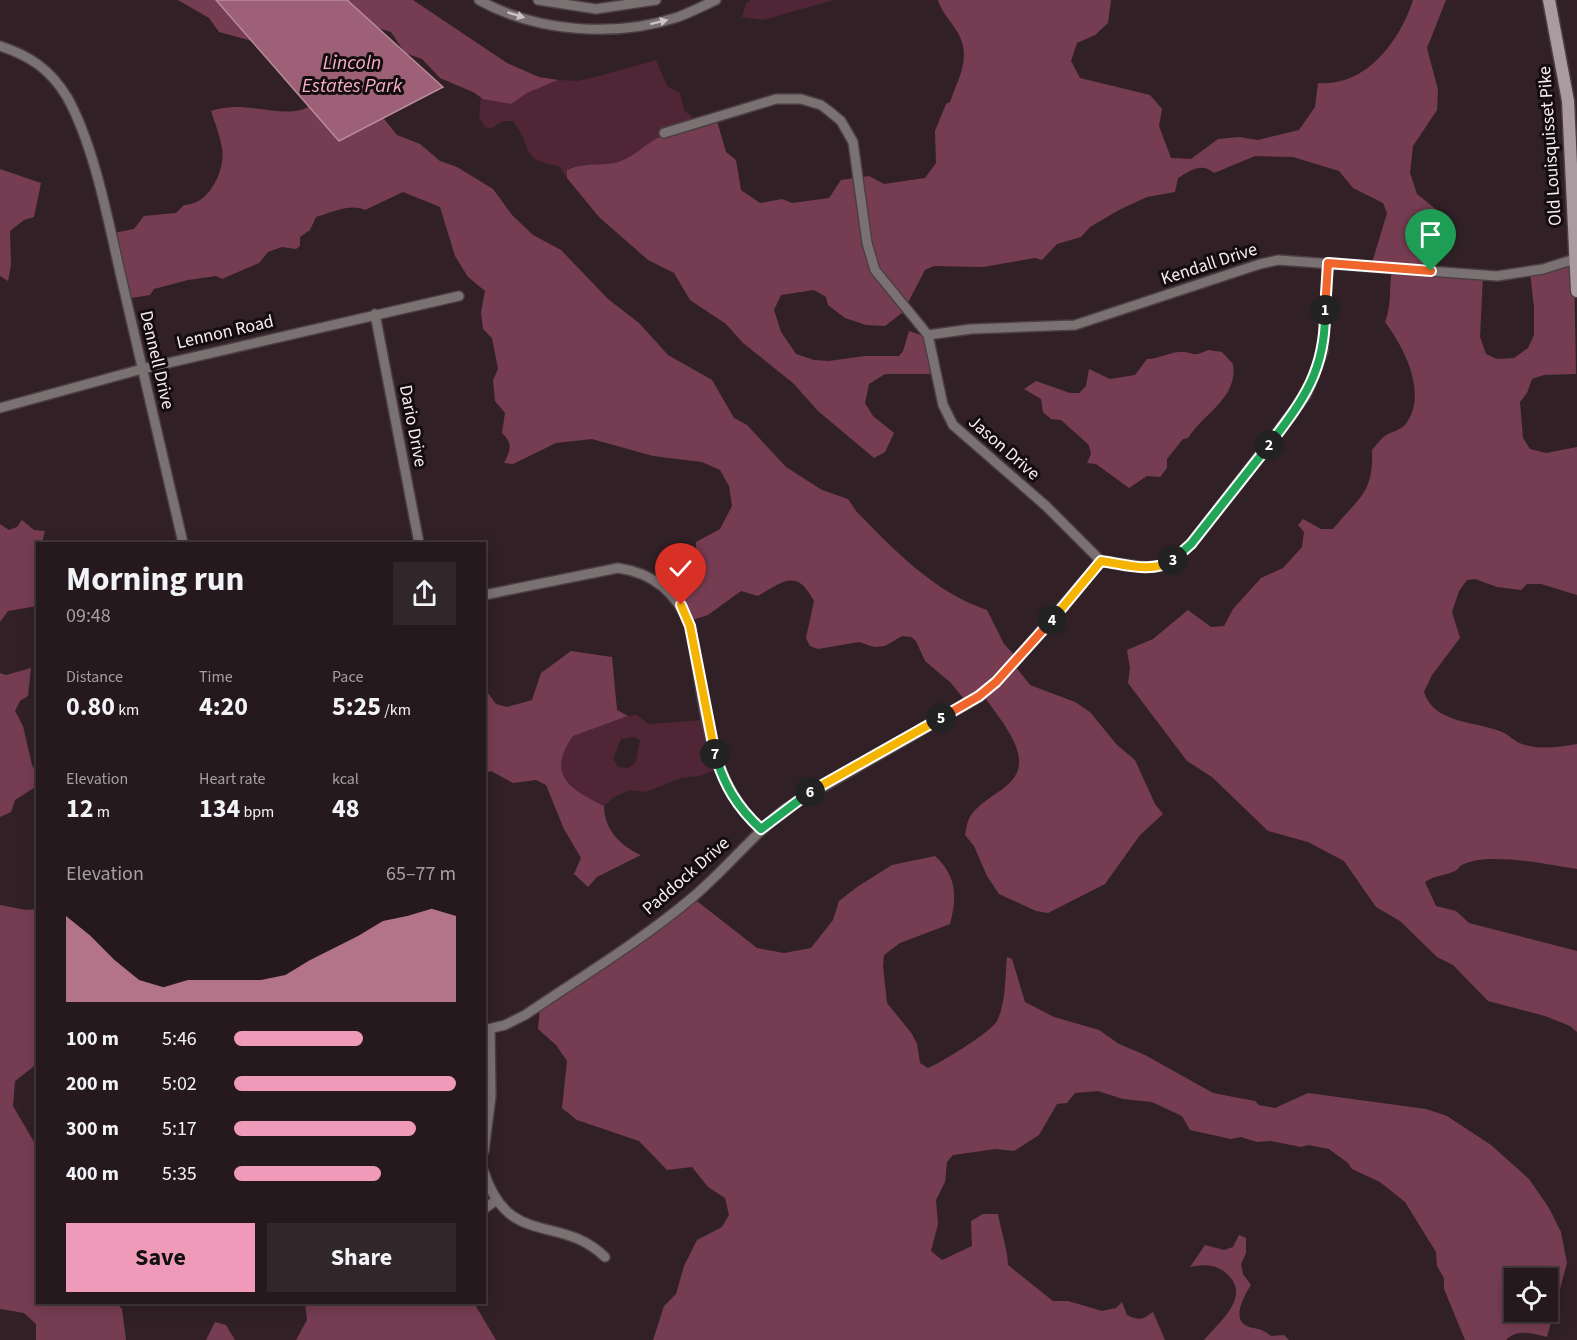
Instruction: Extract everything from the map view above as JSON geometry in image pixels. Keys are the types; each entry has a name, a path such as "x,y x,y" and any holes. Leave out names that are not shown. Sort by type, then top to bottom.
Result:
{"main road":[{"name":"Old Louisquisset Pike","path":"1549,0 1568,101 1577,291"}],"street":[{"path":"479,0 511,14 540,22 568,28 601,29 644,25 677,17 716,0"},
{"path":"538,0 596,9 656,0"},
{"name":"Dennell Drive","path":"0,46 26,55 47,70 67,97 99,184 183,542"},
{"path":"664,133 776,99 801,99 821,105 830,111 841,122 853,142 867,243 875,270 928,335"},
{"name":"Kendall Drive","path":"928,335 970,329 1075,325 1278,260 1497,276 1543,269 1575,259"},
{"path":"1101,561 1146,567 1162,566 1172,561 1191,544 1303,401 1323,351 1328,263"},
{"name":"Lennon Road","path":"0,408 142,369 459,296"},
{"name":"Dario Drive","path":"375,314 419,542"},
{"name":"Jason Drive","path":"928,335 943,405 953,425 1046,506 1101,561"},
{"name":"Paddock Drive","path":"487,1030 525,1015 667,918 719,874 761,829 811,792 979,696 996,682 1101,561"},
{"path":"486,595 618,568 641,573 661,583 681,605 690,626 720,773 741,809 761,829"},
{"path":"486,1135 491,1096 487,1030"},
{"path":"486,1177 495,1201 507,1214 522,1223 586,1241 605,1257"},
{"path":"486,1208 495,1201"}],"shaded area":[{"path":"178,0 260,0 381,115 397,135 420,144 440,161 457,167 493,189 512,215 533,235 561,250 608,299 639,323 668,355 712,380 734,418 747,425 786,467 822,490 848,499 870,526 932,581 987,610 1004,644 1019,660 1015,666 1030,685 1075,702 1090,712 1117,745 1135,760 1155,804 1163,814 1140,835 1105,884 1048,913 1036,911 999,894 987,876 974,846 965,835 969,819 977,808 1014,778 1018,769 1019,757 1014,742 984,696 968,704 951,683 925,661 916,641 911,637 902,636 885,646 874,647 859,642 818,649 810,646 806,638 814,601 802,584 795,581 782,582 758,596 741,591 708,615 689,621 667,590 696,555 696,542 720,529 732,506 729,486 720,470 702,462 653,456 592,439 556,443 513,464 504,463 510,447 502,433 505,413 495,401 493,380 498,369 492,338 483,329 481,312 485,291 468,277 455,256 440,207 403,192 365,210 347,208 334,211 316,217 310,230 300,237 300,246 296,249 282,247 268,252 259,263 222,279 216,276 188,280 154,289 150,295 125,299 109,234 134,229 144,216 176,213 184,205 193,204 208,193 218,176 223,157 211,111 248,107 293,111 306,108 320,98 296,53 219,32 209,18"},
{"path":"347,0 413,0 507,63 539,77 558,80 527,93 511,104 483,99 473,92 440,78 422,59 405,53 391,32 371,26"},
{"path":"751,0 833,0 763,20 742,17 746,4"},
{"path":"938,0 1111,0 1108,23 1095,35 1077,43 1071,61 1080,78 1150,95 1162,109 1159,126 1171,158 1191,159 1218,139 1239,137 1258,140 1299,130 1315,107 1318,83 1335,82 1351,77 1366,69 1379,58 1399,31 1413,0 1446,0 1427,48 1438,90 1437,110 1413,146 1410,173 1417,194 1438,211 1435,217 1439,246 1436,267 1483,275 1480,337 1486,354 1497,359 1514,358 1528,348 1534,335 1530,272 1572,266 1574,268 1576,374 1544,375 1532,379 1527,393 1520,402 1523,438 1530,449 1546,453 1577,447 1577,595 1541,584 1527,584 1521,590 1497,587 1475,579 1467,580 1459,591 1452,612 1460,638 1432,675 1424,692 1429,702 1446,716 1492,728 1522,744 1556,747 1577,744 1577,869 1518,860 1487,859 1462,865 1455,871 1425,882 1436,906 1456,911 1469,923 1577,951 1577,1032 1570,1026 1545,1016 1488,1001 1453,965 1437,957 1400,921 1376,907 1344,861 1308,842 1268,831 1212,777 1187,761 1128,683 1130,668 1127,650 1153,639 1188,610 1211,627 1224,626 1233,609 1261,578 1283,568 1302,547 1304,532 1298,525 1303,519 1321,529 1333,529 1367,486 1372,465 1372,450 1383,437 1405,425 1412,413 1415,400 1411,372 1400,344 1385,322 1390,302 1392,266 1372,263 1387,213 1383,203 1353,188 1339,171 1293,157 1255,156 1214,173 1205,168 1191,170 1178,178 1175,192 1147,197 1119,210 1090,227 1081,237 1057,244 1042,260 1035,258 983,267 934,266 925,270 903,312 885,326 866,325 845,318 828,305 826,297 814,290 781,295 774,310 781,332 796,354 814,360 899,356 903,351 909,331 932,339 937,374 885,374 869,384 865,403 873,416 894,433 885,452 874,458 818,411 793,383 743,343 726,324 690,300 674,273 648,260 599,217 567,178 567,170 623,160 649,143 693,124 695,119 700,122 717,121 726,152 736,160 741,190 760,203 782,199 792,203 829,198 841,180 869,176 884,184 925,178 936,163 935,131 946,104 950,102 964,59 962,42"},
{"path":"656,60 667,86 680,93 684,110 695,119 693,124 649,143 633,155 618,162 574,167 567,170 567,178 559,166 537,160 532,156 513,121 504,121 490,129 485,127 479,117 481,97 511,104 527,93 558,80 577,81"},
{"path":"0,169 41,183 34,217 24,220 10,231 11,265 8,281 0,276"},
{"path":"1208,350 1222,352 1233,364 1233,376 1225,395 1167,459 1167,468 1160,477 1147,476 1129,488 1096,464 1087,463 1091,454 1089,445 1061,420 1051,419 1043,412 1041,399 1024,389 1036,381 1070,393 1079,393 1086,386 1089,369 1110,379 1135,375 1147,359 1177,352 1196,354"},
{"path":"22,520 34,530 45,531 42,542 36,542 36,606 8,611 0,622 0,524 9,530 17,527"},
{"path":"571,651 612,657 617,710 628,716 573,736 561,761 566,780 581,794 604,806 607,822 615,836 626,847 641,855 597,877 588,887 574,874 581,858 564,829 546,785 536,780 513,783 491,771 486,773 486,690 496,704 507,707 532,700 541,673"},
{"path":"31,668 28,696 20,701 15,711 23,726 32,765 36,772 36,787 15,800 11,812 0,817 0,673 6,675"},
{"path":"637,715 649,724 703,720 717,769 699,776 680,778 646,792 630,790 614,797 604,806 581,794 565,780 562,771 561,761 573,736 628,716","holes":["633,737 640,740 636,762 628,768 618,767 613,759 621,739"]},
{"path":"935,856 948,871 954,896 950,924 900,943 884,955 887,1003 912,1034 917,1044 920,1063 928,1068 954,1054 997,1021 1004,998 1007,957 1012,959 1025,1002 1054,1017 1099,1030 1119,1044 1145,1055 1213,1093 1255,1101 1259,1105 1275,1108 1308,1093 1426,1109 1447,1116 1491,1145 1529,1179 1549,1208 1561,1232 1567,1263 1558,1296 1558,1268 1504,1268 1504,1322 1551,1322 1547,1337 1521,1333 1506,1340 1465,1340 1444,1289 1444,1278 1437,1266 1436,1252 1405,1202 1380,1182 1352,1169 1348,1163 1329,1149 1308,1145 1301,1147 1271,1141 1257,1142 1241,1137 1231,1139 1190,1130 1182,1116 1152,1102 1123,1099 1098,1091 1075,1093 1067,1103 1057,1104 1039,1135 1014,1151 996,1149 953,1155 947,1162 945,1182 936,1200 938,1224 931,1251 942,1260 972,1246 971,1221 983,1214 998,1214 1008,1265 1053,1301 1068,1301 1102,1311 1116,1308 1122,1302 1127,1315 1138,1319 1153,1312 1165,1340 653,1340 664,1306 676,1294 684,1266 697,1240 722,1227 729,1215 725,1198 708,1187 692,1167 667,1170 639,1141 577,1120 562,1108 567,1061 556,1045 538,1029 540,1008 693,898 757,948 784,953 811,948 833,920 839,901 892,865"},
{"path":"0,905 26,910 36,909 36,1065 15,1081 13,1106 36,1145 36,1304 117,1304 122,1309 126,1340 36,1340 36,1324 24,1313 0,1309"},
{"path":"1239,1235 1246,1238 1246,1253 1241,1264 1243,1274 1251,1285 1241,1305 1241,1321 1271,1336 1284,1335 1289,1340 1204,1340 1231,1308 1236,1291 1226,1273 1218,1268 1204,1265 1190,1267 1205,1245 1224,1250 1233,1247"},
{"path":"305,1304 475,1304 496,1340 296,1340 307,1320"},
{"path":"215,1322 226,1325 235,1340 206,1340"}],"water":[{"name":"Lincoln Estates Park","path":"216,0 347,0 443,87 339,141"}],"route":[{"path":"681,605 690,626 712,744 720,773 741,809 761,829 785,808 811,792 979,696 996,682 1052,621 1101,561 1127,566 1162,566 1172,561 1191,544 1306,395 1323,351 1326,330 1325,296 1328,263 1431,271"}]}
